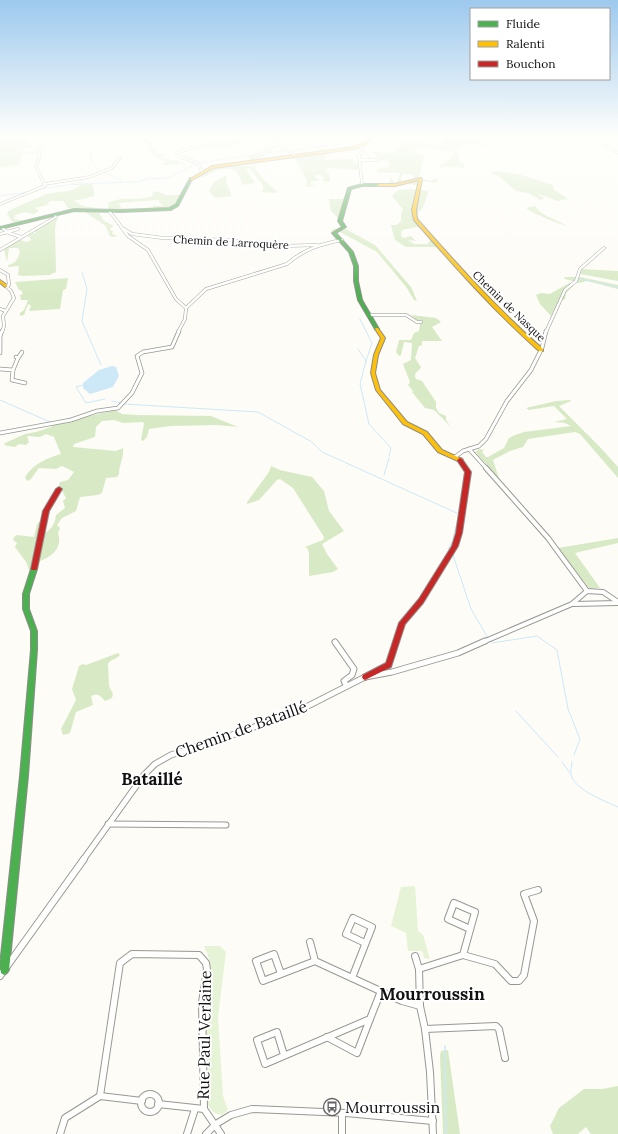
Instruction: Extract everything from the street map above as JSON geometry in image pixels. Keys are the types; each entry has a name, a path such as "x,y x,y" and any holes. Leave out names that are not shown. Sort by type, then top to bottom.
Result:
{"street":[{"path":"0,204 42,188"},
{"path":"3,231 74,210 109,211 158,210 173,208 177,205 186,188"},
{"path":"350,188 340,221 344,227 334,233 342,240 351,252 356,266 358,294 369,315 384,338 376,355 373,373 378,390 405,423 425,433 443,453 455,457 465,464 468,472 459,533 455,546 421,601 402,623 389,665 365,677"},
{"name":"Chemin de Nasque","path":"421,188 413,213 415,219 467,279 482,292 520,332 541,350 531,370 506,401 486,439 479,446 469,449 455,457"},
{"path":"109,211 130,238 148,250 176,299 186,308"},
{"path":"0,250 50,221 56,217 55,215"},
{"path":"3,231 18,229"},
{"name":"Chemin de Larroquère","path":"124,229 132,234 162,238 229,240 282,246 317,244"},
{"path":"3,231 21,237"},
{"path":"0,433 71,420 97,411 118,408 132,393 142,373 138,354 172,348 179,335 179,328 185,320 186,308 206,289 287,264 296,256 317,244 342,240"},
{"path":"541,350 547,327 565,290 576,281 580,269 604,248"},
{"path":"0,270 6,272 9,277"},
{"path":"2,280 9,277"},
{"path":"7,283 9,277"},
{"path":"0,353 0,336 4,326 3,316 13,304 14,300 7,283 2,280"},
{"path":"0,309 6,311"},
{"path":"369,315 406,315 417,322 421,322"},
{"path":"22,352 17,358 13,370 12,380 25,383"},
{"path":"0,369 13,370"},
{"path":"469,449 548,538 587,591"},
{"path":"4,970 25,764 35,644 34,631 26,609 26,601 46,511 59,489"},
{"name":"Chemin de Bataillé","path":"0,976 108,824 150,768 162,759 302,709 365,677 392,672 458,653 572,604 578,601 587,591 603,592 618,603"},
{"name":"Chemin de Bataillé","path":"572,604 618,603"},
{"path":"336,642 354,669 352,675 344,681 346,685"},
{"path":"108,824 187,826 226,825"},
{"path":"419,969 463,955 495,964 511,981 519,981 522,978 534,921 524,894 538,890"},
{"path":"463,955 475,912 454,903 448,919 470,929"},
{"path":"352,978 372,927 353,918 346,934 365,944"},
{"path":"310,942 316,961"},
{"name":"Rue Paul Verlaine","path":"100,1096 120,963 132,954 200,955 206,964 207,970 202,1002 204,1109 216,1124 221,1134"},
{"path":"281,974 274,954 256,961 263,981 316,961 402,1001 420,1006"},
{"path":"415,956 419,969 420,1006 425,1029 433,1134"},
{"path":"327,1037 357,1053 381,991"},
{"path":"284,1055 277,1032 257,1040 264,1064 370,1019"},
{"path":"425,1029 496,1026 499,1029 505,1058"},
{"path":"151,1093 157,1097 158,1104 153,1111 148,1112 142,1108 142,1101 145,1096 151,1093"},
{"path":"60,1134 62,1123 65,1118 100,1096 142,1101"},
{"path":"158,1104 204,1109"},
{"path":"206,1134 216,1124 231,1114 252,1108 342,1112 433,1122"},
{"name":"Rue Paul Verlaine","path":"187,1134 195,1109"},
{"path":"342,1112 342,1134"}],"green space":[{"path":"76,188 93,188 94,196 74,201 83,206 97,208 73,209 68,208 63,201 50,201 47,205 35,208 39,211 34,214 25,212 15,215 14,219 22,220 21,223 14,224 7,214 8,211 46,194 72,190"},
{"path":"211,188 229,188 232,196 215,198 209,191"},
{"path":"263,188 273,188 278,193 261,192"},
{"path":"512,188 553,188 568,199 557,201 536,193 544,198 541,200 528,193 516,191"},
{"path":"411,189 429,191 423,207 417,214 422,226 402,230 401,236 404,238 411,236 416,241 408,240 414,244 428,244 429,241 433,240 439,247 406,247 395,240 391,225 397,225 401,221 401,213 403,209 392,196 398,190"},
{"path":"157,191 166,195 180,195 172,206 166,208 153,210 153,206 163,206 158,200 155,200 118,203 123,210 109,209 108,203 113,201 119,199 147,198 153,196 152,193"},
{"path":"329,199 344,199 339,219 331,211"},
{"path":"535,206 545,215 566,226 526,208"},
{"path":"87,211 99,213 104,221 114,226 110,228 110,230 113,231 112,234 118,236 110,236 106,226 86,213"},
{"path":"58,215 55,228 56,272 49,275 22,276 18,275 19,266 8,267 8,265 13,264 16,261 20,252 18,248 9,248 7,262 4,248 18,238 25,242 30,241 31,239 27,235 35,233 35,231"},
{"path":"342,227 375,245 411,287 417,301 414,300 407,288 377,252 338,231 331,232 333,229"},
{"path":"582,269 618,271 618,281 580,274"},
{"path":"564,277 580,277 618,285 618,289 587,281 579,283 565,279"},
{"path":"68,278 66,289 63,290 60,309 29,311 31,306 28,304 24,315 20,316 20,313 24,310 28,300 21,300 20,295 23,294 15,282"},
{"path":"569,283 574,285 566,293 565,299 558,302 551,316 540,304 536,295 541,293 550,294"},
{"path":"411,315 436,318 441,322 432,327 442,341 422,341 422,345 419,346 415,358 421,367 415,374 415,377 416,379 422,381 436,402 436,408 439,413 446,416 446,420 451,427 434,410 425,408 408,385 410,382 403,364 411,360 412,343 404,342 401,355 399,356 396,352 399,340 411,340 414,333 419,331 420,323"},
{"path":"556,401 571,401 559,406 618,467 618,478 580,434 575,432 528,439 523,447 510,451 493,460 499,478 475,452 479,449 484,450 482,452 486,457 488,457 504,448 509,438 515,435 524,432 571,426 565,423 554,422 567,419 554,406 529,410 526,408"},
{"path":"115,410 122,414 137,415 211,416 238,427 217,425 170,426 149,429 147,437 143,441 141,440 144,424 143,422 123,423 114,420 102,421 96,427 95,437 74,444 73,447 116,451 123,448 119,474 117,477 106,478 102,493 98,495 80,497 76,511 62,518 57,525 60,528 58,533 58,547 49,557 40,561 35,579 35,574 30,572 26,562 15,547 17,543 13,540 14,537 17,535 34,537 37,524 41,520 39,530 44,533 51,528 56,515 65,508 63,501 66,498 59,485 60,482 68,480 74,472 62,466 56,469 39,468 31,479 27,481 25,477 32,468 51,457 61,454 54,437 46,434 40,437 27,436 29,442 26,445 19,444 15,447 4,445 5,443 25,434 51,427 52,425"},
{"path":"271,466 280,470 312,477 324,491 329,511 344,531 322,544 338,569 333,572 309,576 309,553 308,549 305,547 323,540 324,537 293,488 280,479 277,480 259,500 247,504 269,472"},
{"path":"618,538 618,543 575,553 600,588 589,588 558,548"},
{"path":"118,653 120,655 108,664 109,686 113,694 112,698 105,701 99,696 91,696 93,705 76,712 70,733 63,735 61,729 76,700 72,689 79,666 83,664 86,665"},
{"path":"415,886 418,931 423,935 430,959 424,958 422,951 408,951 406,933 391,926 401,887"},
{"path":"204,946 220,946 226,952 218,1017 223,1096 228,1110 222,1115 213,1111 207,1102 205,1003 210,961"},
{"path":"448,1050 460,1134 443,1134 440,1056 441,1051"},
{"path":"618,1086 618,1134 591,1134 586,1127 578,1134 553,1134 550,1126 559,1108 584,1089 602,1089"}],"water":[{"path":"112,366 116,367 119,376 113,387 90,394 83,388 83,383 99,370"}],"waterway":[{"path":"39,189 47,188"},
{"path":"0,196 29,192"},
{"path":"82,272 87,289 82,321 101,365"},
{"path":"579,279 618,287"},
{"path":"360,319 372,343 366,361"},
{"path":"358,349 366,361"},
{"path":"366,361 360,384 369,424 391,448 389,456"},
{"path":"83,385 76,387 86,403 105,399"},
{"path":"0,400 50,422"},
{"path":"112,401 121,403"},
{"path":"124,404 258,412 312,442 322,452 459,514 453,539"},
{"path":"60,421 74,417"},
{"path":"40,424 53,422"},
{"path":"384,475 389,458"},
{"path":"448,549 452,542"},
{"path":"453,555 471,609 488,638"},
{"path":"492,643 537,636 557,650 568,709 580,739 574,755"},
{"path":"516,711 558,757"},
{"path":"562,762 570,773"},
{"path":"572,762 571,775 578,785 598,798 618,807"},
{"path":"445,1046 446,1134"}],"traffic: fast":[{"path":"0,228 74,210 120,211 170,209 177,205 186,188"},
{"path":"350,188 340,221 344,227 334,233 351,252 356,266 356,281 360,300 377,329"},
{"path":"4,970 24,776 34,650 34,631 26,609 26,594 34,569"}],"traffic: slow":[{"path":"419,188 414,210 415,219 491,304 541,350"},
{"path":"0,281 6,286"},
{"path":"377,329 383,338 376,355 373,373 378,390 405,423 425,433 440,451 460,460"}],"traffic: jam":[{"path":"365,677 389,665 402,623 421,601 455,546 459,533 468,472 460,460"},
{"path":"34,569 46,511 59,489"}],"place":[{"name":"Mourroussin","path":"332,1107"}],"district":[{"name":"Bataillé","path":"152,779"},
{"name":"Mourroussin","path":"432,994"}]}
